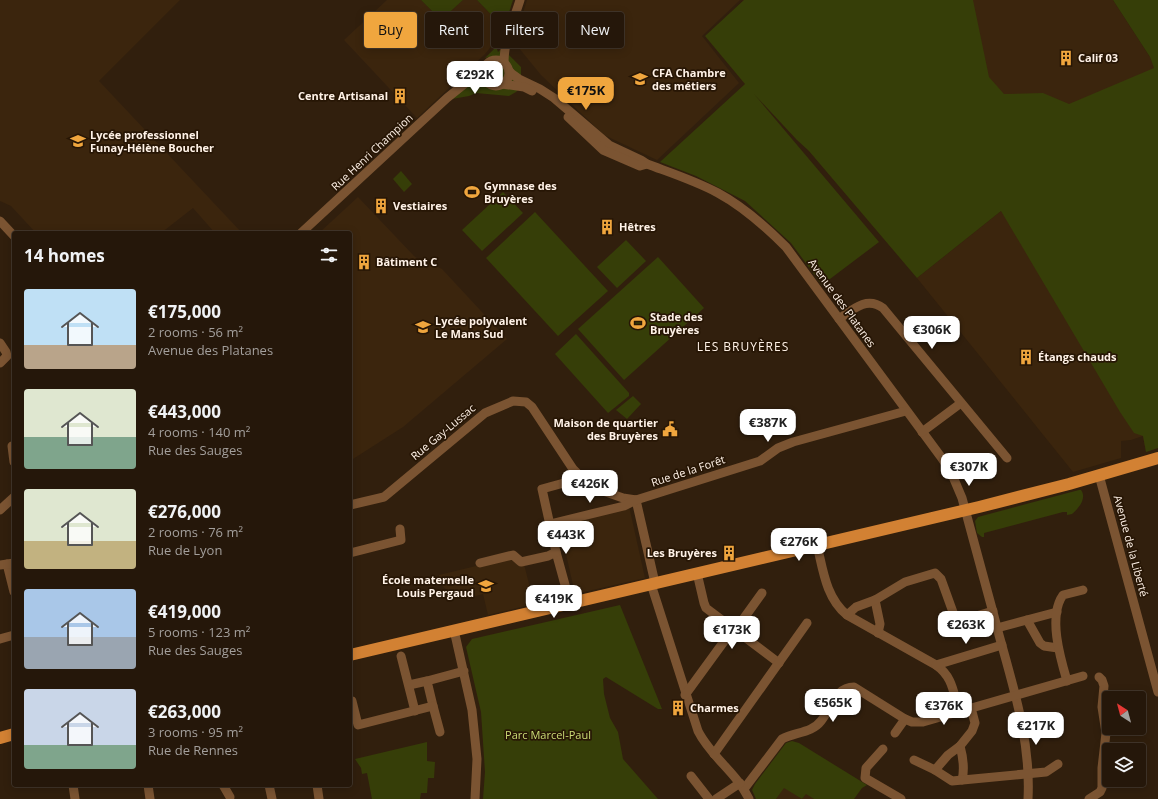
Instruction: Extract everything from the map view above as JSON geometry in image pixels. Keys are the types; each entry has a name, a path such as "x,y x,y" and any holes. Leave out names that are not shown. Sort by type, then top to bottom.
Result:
{"main road":[{"path":"352,655 966,510 1158,458"},
{"path":"0,738 12,735"}],"street":[{"path":"516,12 520,0"},
{"path":"492,60 500,48"},
{"path":"504,62 498,59 487,63 483,69 483,76 487,82 495,86 502,84 508,79 509,71 504,62 505,48"},
{"name":"Rue Henri Champion","path":"303,231 458,89 483,69"},
{"name":"Avenue des Platanes","path":"509,71 519,79 540,89 554,98 609,145 647,164 719,193 748,212 786,247 922,432 958,486 966,510 1016,695 1024,733 1028,773 1028,799"},
{"name":"Rue Henri Champion","path":"458,89 487,82"},
{"name":"Avenue des Platanes","path":"502,84 524,88 540,95 561,110 603,150 640,166 647,164"},
{"path":"0,221 12,234"},
{"path":"839,319 857,306 865,303 871,302 878,304 883,308 1007,458"},
{"path":"0,343 7,356 0,363"},
{"name":"Rue Gay-Lussac","path":"352,505 384,497 485,413 513,401 526,402 532,407 573,469 582,478 591,485 606,492 623,498 636,500"},
{"path":"922,432 961,403"},
{"name":"Rue de la Forêt","path":"550,524 624,506 636,500 760,460 778,448 793,442 906,411"},
{"name":"Avenue de la Liberté","path":"1099,475 1147,658 1158,692"},
{"path":"570,603 556,552 542,489 582,478"},
{"path":"0,510 12,499"},
{"path":"636,500 653,584 685,695 698,732 714,754 742,786 749,799"},
{"path":"352,552 402,540 400,529"},
{"path":"817,545 830,595 835,604 847,615 944,671 950,681 959,711"},
{"path":"480,563 513,555 521,562 548,556 556,552"},
{"path":"7,564 12,584"},
{"path":"697,573 706,608 779,663"},
{"path":"847,615 856,607 875,600 905,582 935,573 941,579 954,615 957,617 963,620 993,611"},
{"path":"1066,681 1058,648 1056,612 1059,601 1063,595 1083,590"},
{"path":"685,695 734,630 739,626 762,593"},
{"path":"875,600 880,624 878,633"},
{"path":"997,628 1056,612"},
{"path":"1027,620 1040,643 1044,646 1058,648"},
{"path":"714,754 807,623"},
{"path":"454,630 472,710 477,759 474,799"},
{"path":"0,639 12,636"},
{"path":"936,665 1002,645"},
{"path":"1147,658 1158,655"},
{"path":"401,656 415,711"},
{"path":"409,685 464,671"},
{"path":"716,799 729,795 742,786 782,739 816,727 822,721 840,691 847,687 854,687 905,719 912,722 923,722 1083,676"},
{"path":"1089,799 1100,792 1102,788 1102,768 1106,733 1102,707 1104,686 1099,677"},
{"path":"427,681 440,732"},
{"path":"352,702 358,725 433,706"},
{"path":"936,770 948,755 960,746 972,731 975,723 971,708"},
{"path":"895,733 905,719"},
{"path":"960,746 964,762 962,780"},
{"path":"883,749 866,768 865,778 888,796 901,799"},
{"path":"914,760 936,770 952,781 1046,772 1058,764"},
{"path":"691,776 709,799"},
{"path":"74,787 75,799"},
{"path":"148,787 150,799"},
{"path":"224,787 230,797"},
{"path":"269,787 272,799"},
{"path":"316,787 319,799"}],"shaded area":[{"name":"Lycée professionnel Funay-Hélène Boucher","path":"0,0 180,0 99,81 240,231 213,231 193,208 164,231 34,231 11,206 0,201"},
{"path":"387,0 421,0 433,12 425,12 425,48 483,48 483,12 450,12 463,0 477,0 491,15 491,47 417,118 344,40 364,21 364,48 417,48 417,12 374,12"},
{"name":"CFA Chambre des métiers","path":"527,0 740,0 702,36 739,83 657,160 604,135 541,75 519,48 558,48 558,12 523,12"},
{"path":"744,0 1113,0 1150,57 1158,76 1158,448 1146,452 1143,436 1131,440 1121,441 1121,458 1073,472 917,278 1001,211 797,140 706,36"},
{"name":"Lycée polyvalent Le Mans Sud","path":"358,197 414,256 424,263 432,264 442,269 507,339 403,427 353,459 352,231 321,231"},
{"path":"629,506 645,578 575,594 559,523"},
{"name":"École maternelle Louis Pergaud","path":"513,557 516,559 518,566 524,564 534,604 488,615 483,594 465,599 456,590 451,594 438,582 439,575"},
{"path":"784,787 802,799 776,799"},
{"path":"806,793 814,799 802,799"}],"green space":[{"path":"421,0 463,0 450,12 433,12"},
{"path":"477,0 513,0 509,12 491,12 491,15"},
{"path":"744,0 973,0 989,77 1004,94 1043,93 1069,104 1154,68 1150,57 1113,0 1158,0 1158,448 1146,452 1143,436 1134,433 1120,412 1001,211 917,278 809,151 754,94 879,242 822,285 791,243 745,201 696,176 660,162 745,84 705,36"},
{"path":"495,48 498,52 500,50 507,53 521,67 521,75 516,86 519,89 509,96 476,93 469,96 452,99 483,74 490,84 497,86 501,85 507,80 510,72 509,68 504,62 492,60 495,56 485,58"},
{"path":"496,63 503,66 506,73 503,80 496,83 489,80 486,73 489,66"},
{"path":"401,171 412,184 404,192 393,179"},
{"path":"503,192 523,213 482,251 462,230"},
{"path":"535,212 608,291 558,336 486,258"},
{"path":"626,240 646,261 617,288 597,267"},
{"path":"658,257 704,308 624,380 578,329"},
{"path":"576,334 629,393 629,396 608,413 555,354"},
{"path":"633,396 641,404 627,419 616,410"},
{"path":"1079,490 1083,493 1083,500 1080,506 1072,514 1067,515 1067,512 1063,512 984,533 984,537 977,533 975,521 978,517"},
{"name":"Parc Marcel-Paul","path":"620,605 662,709 658,709 606,677 603,679 604,694 610,718 618,732 623,759 658,799 483,799 485,772 481,712 466,647 472,639"},
{"path":"792,741 799,743 867,785 862,788 854,799 814,799 806,794 802,799 784,788 776,799 756,799 752,790 755,784 786,743"},
{"path":"427,742 427,761 435,762 434,778 428,778 427,793 421,793 420,799 372,799 367,773 362,774 361,768 355,759"}],"place":[{"name":"Calif 03","path":"1066,58"},
{"name":"CFA Chambre des métiers","path":"640,79"},
{"name":"Centre Artisanal","path":"400,96"},
{"name":"Lycée professionnel Funay-Hélène Boucher","path":"78,141"},
{"name":"Gymnase des Bruyères","path":"472,192"},
{"name":"Vestiaires","path":"381,206"},
{"name":"Hêtres","path":"607,227"},
{"name":"Bâtiment C","path":"364,262"},
{"name":"Stade des Bruyères","path":"638,323"},
{"name":"Lycée polyvalent Le Mans Sud","path":"423,327"},
{"name":"Étangs chauds","path":"1026,357"},
{"name":"Maison de quartier des Bruyères","path":"670,429"},
{"name":"Les Bruyères","path":"729,553"},
{"name":"École maternelle Louis Pergaud","path":"486,586"},
{"name":"Charmes","path":"678,708"}],"district":[{"name":"LES BRUYÈRES","path":"743,347"}]}
